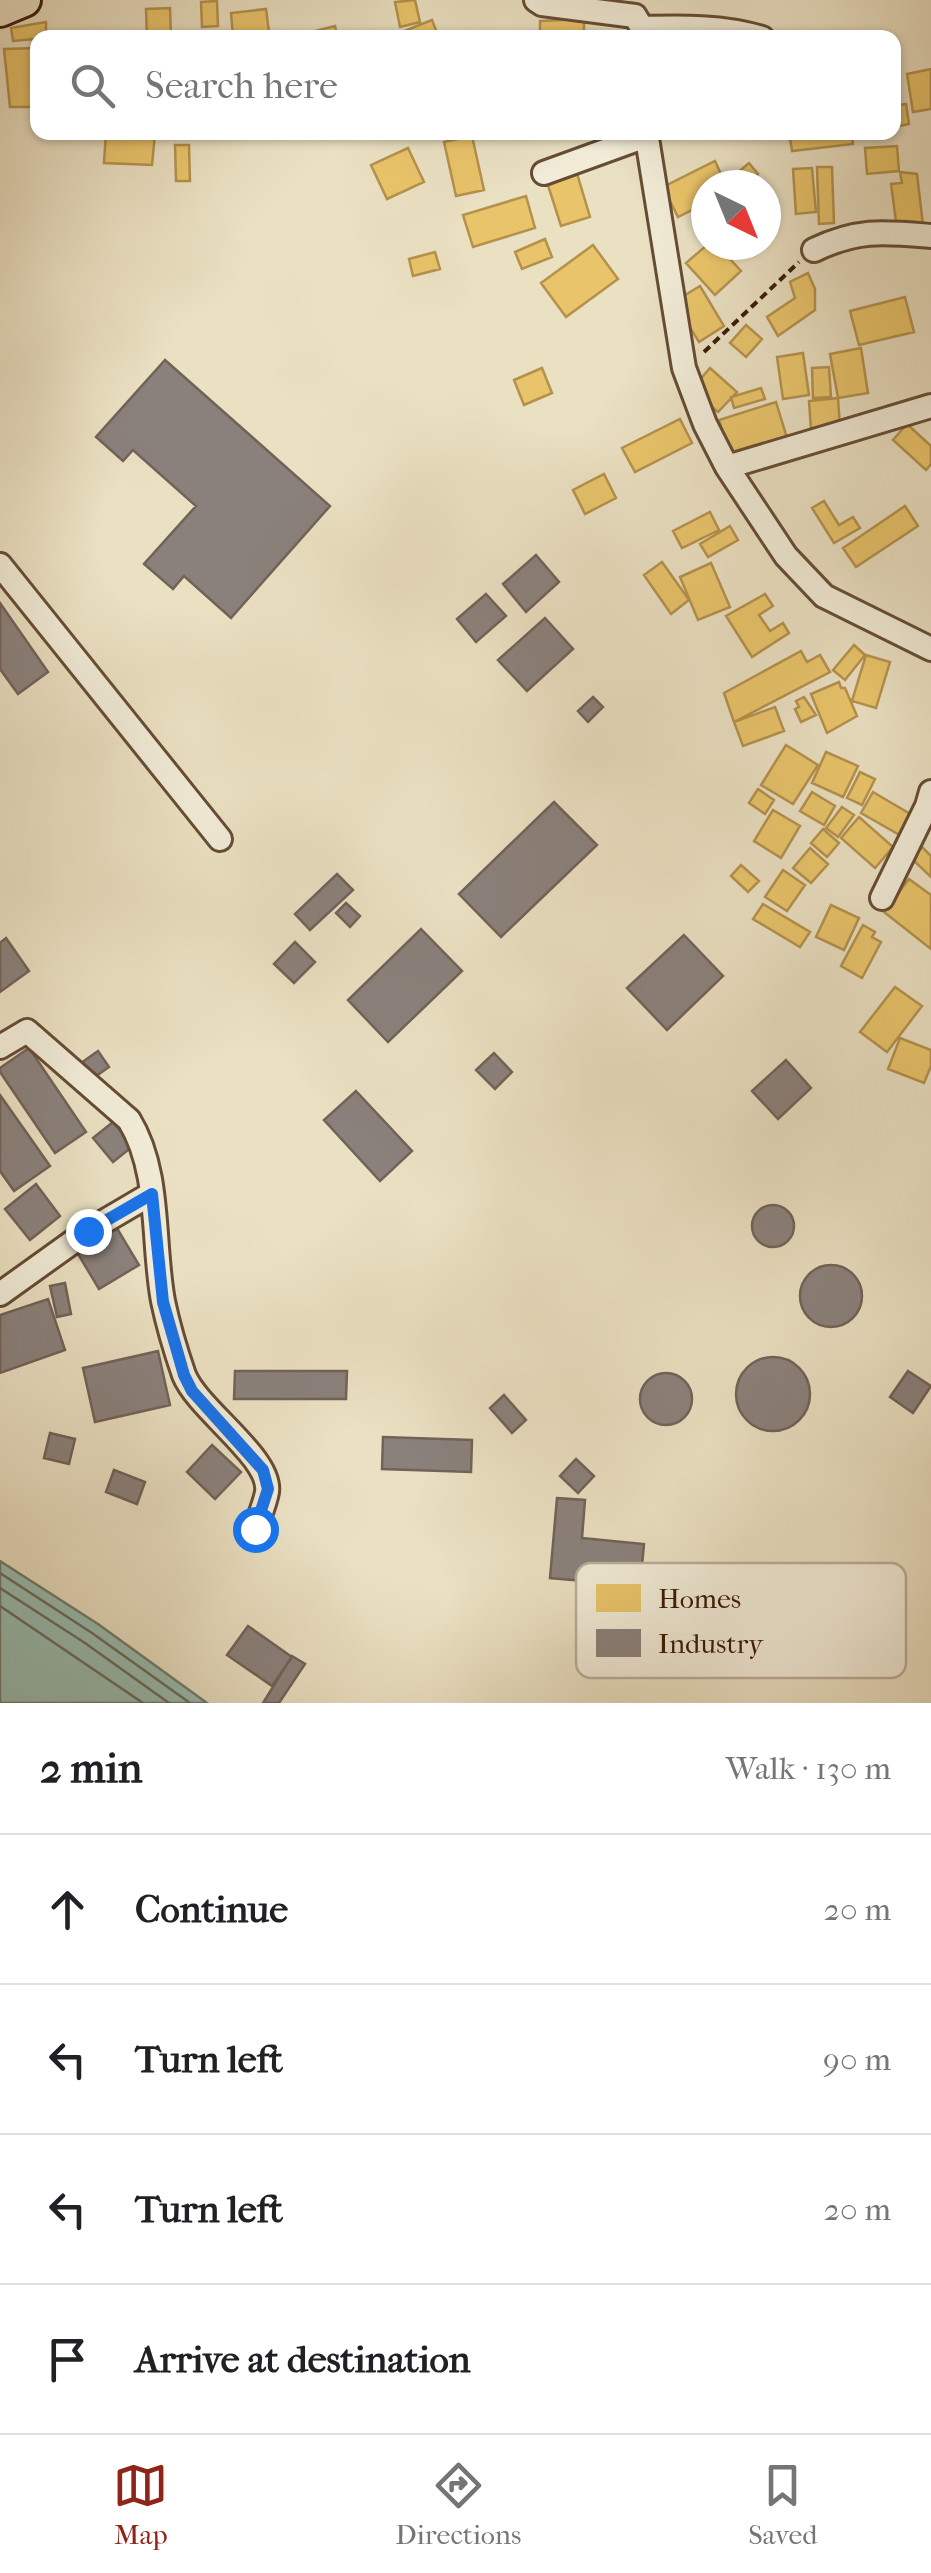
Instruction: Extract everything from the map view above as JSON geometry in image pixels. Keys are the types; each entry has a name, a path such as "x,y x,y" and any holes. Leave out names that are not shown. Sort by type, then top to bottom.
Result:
{"highway":[{"path":"0,10 24,0"}],"street":[{"path":"536,0 542,4 624,12 635,16 641,30"},
{"path":"674,30 720,30"},
{"path":"544,173 630,140"},
{"path":"647,140 684,368 727,468 786,556 824,596 931,650"},
{"path":"814,250 844,236 931,236"},
{"path":"727,468 931,406"},
{"path":"0,565 220,839"},
{"path":"882,898 928,806 931,792"},
{"path":"0,1047 27,1031 129,1120 138,1135 152,1194 163,1302 184,1375 192,1391 263,1470 268,1489 255,1529"},
{"path":"0,1294 88,1231 152,1194"}],"path":[{"path":"684,368 736,323 783,274 814,250"}],"water":[{"path":"0,1561 98,1624 207,1703 0,1703"}],"building: Homes":[{"path":"415,0 420,22 400,27 395,2"},
{"path":"217,1 218,26 202,27 201,2"},
{"path":"170,8 171,30 147,30 146,9"},
{"path":"266,9 269,30 232,30 231,13"},
{"path":"584,19 584,30 540,30 540,21"},
{"path":"432,20 436,30 407,30"},
{"path":"46,22 46,30 30,30 30,39 13,41 11,28"},
{"path":"30,48 30,107 10,107 4,49"},
{"path":"931,69 931,109 913,112 907,74"},
{"path":"906,104 909,124 901,126 901,105"},
{"path":"105,140 154,140 152,165 104,163"},
{"path":"473,140 484,190 456,196 444,142"},
{"path":"790,140 852,140 853,144 792,151"},
{"path":"175,145 189,145 190,181 176,181"},
{"path":"897,146 899,171 867,174 865,148"},
{"path":"408,148 424,182 387,199 371,165"},
{"path":"715,161 719,170 697,170"},
{"path":"817,167 832,167 834,223 819,224"},
{"path":"812,168 816,212 796,214 793,169"},
{"path":"576,170 590,217 561,226 546,179"},
{"path":"900,172 917,174 923,225 897,229 891,184 902,183"},
{"path":"691,173 691,210 678,217 663,187"},
{"path":"526,196 535,228 473,247 463,215"},
{"path":"545,239 552,257 522,269 515,252"},
{"path":"593,245 618,279 566,317 541,283"},
{"path":"435,252 440,269 413,276 409,259"},
{"path":"691,259 731,260 741,271 715,295 686,263"},
{"path":"808,273 815,289 815,310 778,336 767,317 795,298 790,282"},
{"path":"700,286 724,326 699,342 674,302"},
{"path":"905,297 914,332 859,345 850,311"},
{"path":"746,325 762,339 746,357 730,343"},
{"path":"861,348 868,393 838,398 830,354"},
{"path":"803,353 809,395 783,399 777,357"},
{"path":"829,367 831,397 813,398 812,368"},
{"path":"542,368 552,393 524,405 514,380"},
{"path":"710,368 737,392 718,412 692,389"},
{"path":"761,388 765,399 734,408 731,397"},
{"path":"838,398 840,427 811,430 809,401"},
{"path":"776,402 787,438 730,456 719,420"},
{"path":"680,419 692,443 635,472 622,448"},
{"path":"907,424 931,446 931,464 926,470 893,440"},
{"path":"604,474 616,498 585,514 573,490"},
{"path":"824,501 839,525 853,517 860,528 834,543 812,508"},
{"path":"905,506 918,526 856,567 843,548"},
{"path":"710,512 719,530 682,548 673,531"},
{"path":"730,526 738,540 708,557 700,544"},
{"path":"662,562 689,600 671,614 644,575"},
{"path":"711,563 730,607 698,620 680,577"},
{"path":"765,594 773,606 759,615 770,631 783,623 789,633 752,657 726,616"},
{"path":"854,645 865,655 845,680 833,670"},
{"path":"801,651 807,662 820,655 830,672 734,722 724,693"},
{"path":"866,655 890,662 876,708 852,701"},
{"path":"839,682 857,716 827,733 811,694"},
{"path":"804,697 816,715 801,722 795,709 799,707 796,701"},
{"path":"775,707 784,731 743,746 734,722"},
{"path":"786,745 818,765 793,804 761,785"},
{"path":"826,752 858,766 843,797 812,783"},
{"path":"860,772 875,779 862,805 847,798"},
{"path":"758,789 774,800 765,814 749,803"},
{"path":"812,792 835,806 824,825 800,811"},
{"path":"873,792 917,818 905,838 861,813"},
{"path":"842,807 854,815 838,837 826,828"},
{"path":"773,810 800,826 781,858 754,841"},
{"path":"859,817 893,847 875,868 841,838"},
{"path":"823,829 839,843 827,857 811,843"},
{"path":"922,847 931,856 931,877 911,858"},
{"path":"810,848 828,864 811,883 793,868"},
{"path":"741,865 759,881 748,892 731,876"},
{"path":"783,870 805,885 787,911 765,897"},
{"path":"909,879 931,895 931,949 884,912"},
{"path":"763,904 810,932 800,947 753,919"},
{"path":"831,905 859,918 844,950 816,937"},
{"path":"863,925 875,932 872,937 881,942 862,978 841,966"},
{"path":"895,987 922,1006 887,1052 860,1032"},
{"path":"900,1038 931,1050 931,1066 924,1083 888,1069"}],"building: Industry":[{"path":"165,360 330,506 231,618 184,576 173,589 144,564 196,506 133,450 123,461 96,437"},
{"path":"536,555 559,582 526,612 503,584"},
{"path":"486,594 506,616 476,642 457,619"},
{"path":"0,603 48,672 18,694 0,669"},
{"path":"545,618 573,649 527,691 498,660"},
{"path":"593,697 603,707 588,722 578,711"},
{"path":"554,802 597,845 501,937 459,894"},
{"path":"337,874 353,890 310,930 295,914"},
{"path":"346,903 360,916 350,927 336,913"},
{"path":"421,929 462,971 388,1042 348,1000"},
{"path":"684,935 723,976 667,1030 627,988"},
{"path":"6,938 29,971 0,992 0,943"},
{"path":"295,942 315,962 294,983 274,964"},
{"path":"29,1048 86,1132 55,1153 0,1072 0,1068"},
{"path":"98,1051 109,1067 92,1079 81,1063"},
{"path":"494,1053 512,1072 495,1089 476,1070"},
{"path":"786,1060 811,1088 778,1119 752,1091"},
{"path":"356,1091 412,1151 380,1181 324,1120"},
{"path":"0,1095 50,1166 14,1191 0,1171"},
{"path":"113,1122 133,1146 113,1162 93,1138"},
{"path":"36,1184 60,1216 30,1240 5,1209"},
{"path":"773,1205 788,1211 794,1226 788,1241 773,1247 758,1241 752,1226 758,1211"},
{"path":"115,1225 139,1265 99,1289 75,1249"},
{"path":"831,1265 853,1274 862,1296 853,1318 831,1327 809,1318 800,1296 809,1274"},
{"path":"65,1283 71,1314 57,1317 50,1286"},
{"path":"48,1299 65,1350 0,1373 0,1315"},
{"path":"158,1351 170,1405 95,1422 83,1368"},
{"path":"773,1357 799,1368 810,1394 799,1420 773,1431 747,1420 736,1394 747,1368"},
{"path":"235,1371 347,1371 346,1399 234,1399"},
{"path":"908,1371 931,1386 913,1413 890,1397"},
{"path":"666,1373 684,1381 692,1399 684,1417 666,1425 648,1417 640,1399 648,1381"},
{"path":"504,1395 526,1420 512,1433 490,1408"},
{"path":"50,1433 75,1439 69,1464 44,1458"},
{"path":"383,1437 472,1440 471,1472 382,1469"},
{"path":"212,1445 241,1472 215,1499 187,1472"},
{"path":"576,1459 594,1476 578,1493 560,1476"},
{"path":"114,1470 145,1482 137,1504 106,1492"},
{"path":"557,1498 585,1500 582,1538 644,1544 642,1563 576,1563 576,1580 550,1578"},
{"path":"248,1626 292,1657 272,1686 227,1655"},
{"path":"292,1656 305,1664 279,1703 263,1703"}],"route":[{"path":"88,1231 152,1194 163,1302 184,1375 192,1391 263,1470 268,1489 255,1529"}]}
